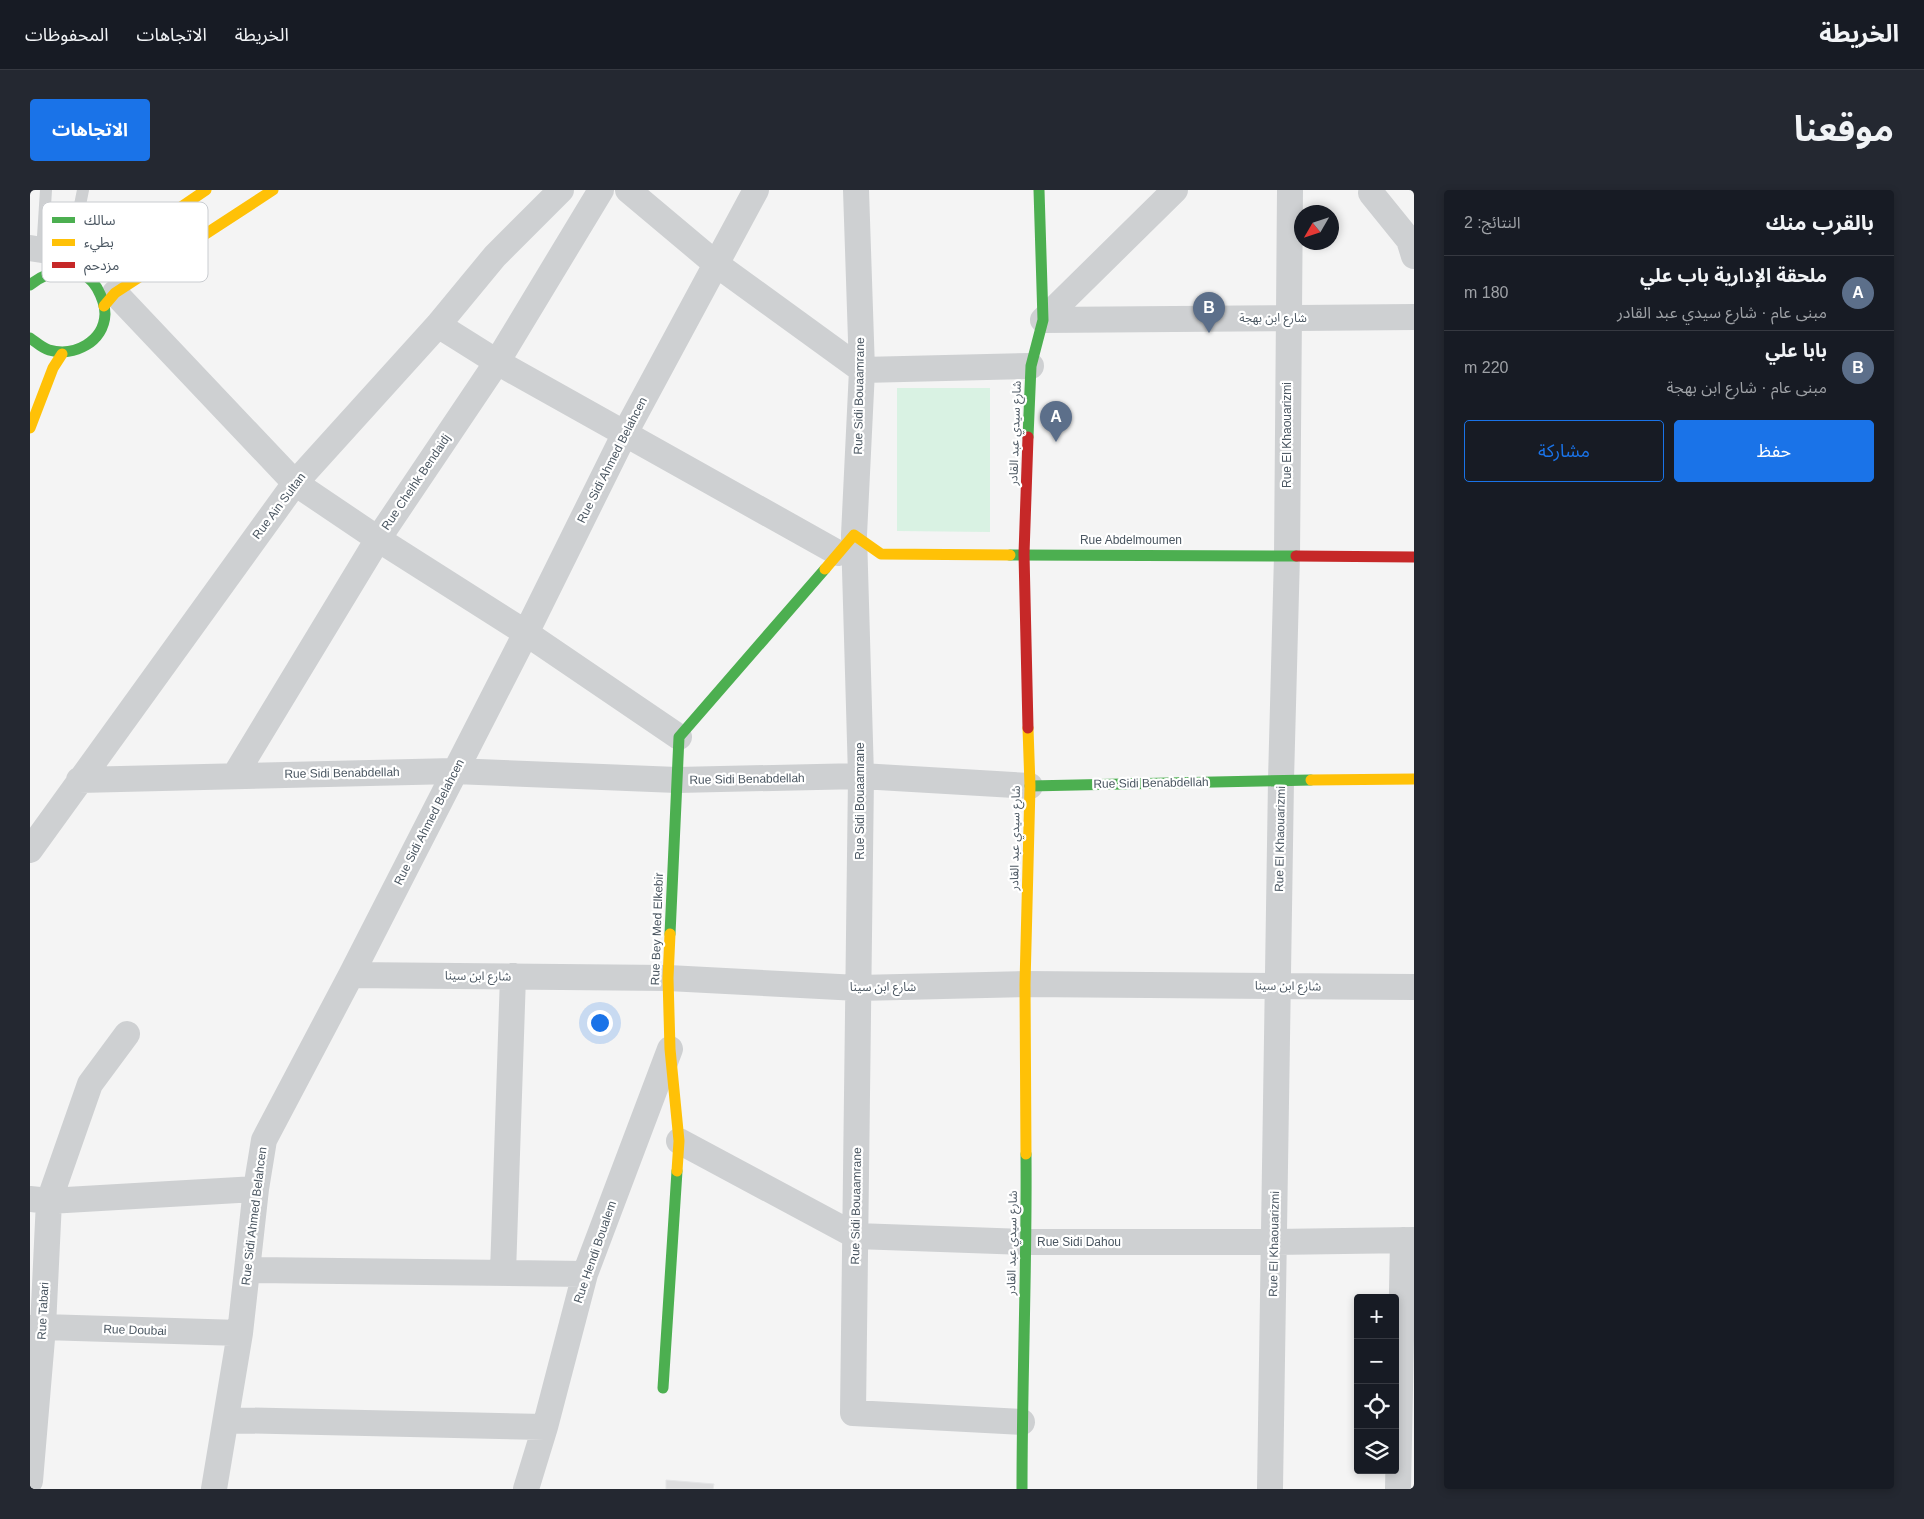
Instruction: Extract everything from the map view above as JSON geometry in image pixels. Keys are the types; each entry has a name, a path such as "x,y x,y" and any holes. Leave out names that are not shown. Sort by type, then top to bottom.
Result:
{"street":[{"path":"188,202 206,190"},
{"path":"208,233 273,190"},
{"name":"Rue Ain Sultan","path":"30,850 295,483 438,325 495,256 561,190"},
{"name":"Rue Cheihk Bendaidj","path":"235,775 378,539 497,362 601,190"},
{"path":"628,190 716,264 862,370 1031,366"},
{"name":"Rue Sidi Ahmed Belahcen","path":"214,1489 240,1333 256,1189 264,1140 526,633 625,433 756,190"},
{"name":"Rue Sidi Bouaamrane","path":"856,190 862,370 849,548 861,776 854,1413 1022,1422"},
{"name":"شارع سيدي عبد القادر","path":"1022,1489 1027,1242 1025,984 1030,786 1024,554 1031,366 1043,320 1039,190"},
{"path":"1043,320 1175,190"},
{"name":"Rue El Khaouarizmi","path":"1270,1489 1281,780 1287,555 1290,190"},
{"path":"1371,193 1409,240 1414,256"},
{"path":"30,285 40,276"},
{"path":"90,282 102,296 110,299 295,483 378,539 526,633 679,737 849,548"},
{"path":"30,338 38,346 50,352 62,354 80,350 95,340 103,324 110,299 135,282"},
{"name":"شارع ابن بهجة","path":"1043,320 1414,317"},
{"path":"438,325 497,362 625,433 849,548 881,554"},
{"path":"30,428 53,368 62,354"},
{"name":"Rue Abdelmoumen","path":"881,554 1414,557"},
{"name":"Rue Bey Med Elkebir","path":"663,1388 679,1141 670,1049 668,978 679,737"},
{"name":"Rue Sidi Benabdellah","path":"79,780 454,771 677,780 861,776 1030,786 1414,779"},
{"name":"شارع ابن سينا","path":"351,974 668,978 858,988 1025,984 1414,987"},
{"path":"503,1273 513,976"},
{"name":"Rue Tabari","path":"30,1481 40,1200 90,1084 127,1034"},
{"name":"Rue Hendi Boualem","path":"526,1489 546,1426 585,1274 670,1049"},
{"name":"Rue Sidi Dahou","path":"679,1141 856,1236 1027,1242 1409,1240"},
{"path":"40,1200 256,1189"},
{"path":"1398,1489 1409,1240"},
{"path":"247,1270 585,1274"},
{"name":"Rue Doubai","path":"36,1328 240,1333"},
{"path":"226,1420 546,1426"}],"lane":[{"path":"40,276 36,249 42,214"}],"green space":[{"path":"897,388 990,388 990,532 897,531"}],"building":[{"path":"666,1480 714,1484 713,1489 666,1489"}],"traffic: fast":[{"path":"1028,437 1031,366 1043,320 1039,190"},
{"path":"30,285 42,277"},
{"path":"30,338 49,350 59,352 77,349 93,340 103,324 105,314 103,301 92,282"},
{"path":"1010,555 1296,556"},
{"path":"670,934 679,737 825,569"},
{"path":"1030,786 1311,780"},
{"path":"1022,1489 1026,1154"},
{"path":"663,1388 677,1171"}],"traffic: slow":[{"path":"188,202 206,190"},
{"path":"208,232 273,190"},
{"path":"104,306 115,293 132,282"},
{"path":"30,428 53,368 62,354"},
{"path":"825,569 854,535 881,554 1010,555"},
{"path":"1026,1154 1025,984 1030,786 1028,728"},
{"path":"1311,780 1414,779"},
{"path":"670,934 668,978 670,1049 679,1141 677,1171"}],"traffic: jam":[{"path":"1028,437 1024,554 1028,728"},
{"path":"1296,556 1414,557"}],"place":[{"name":"بابا علي","path":"1209,333"},
{"name":"ملحقة الإدارية باب علي","path":"1056,442"}]}
